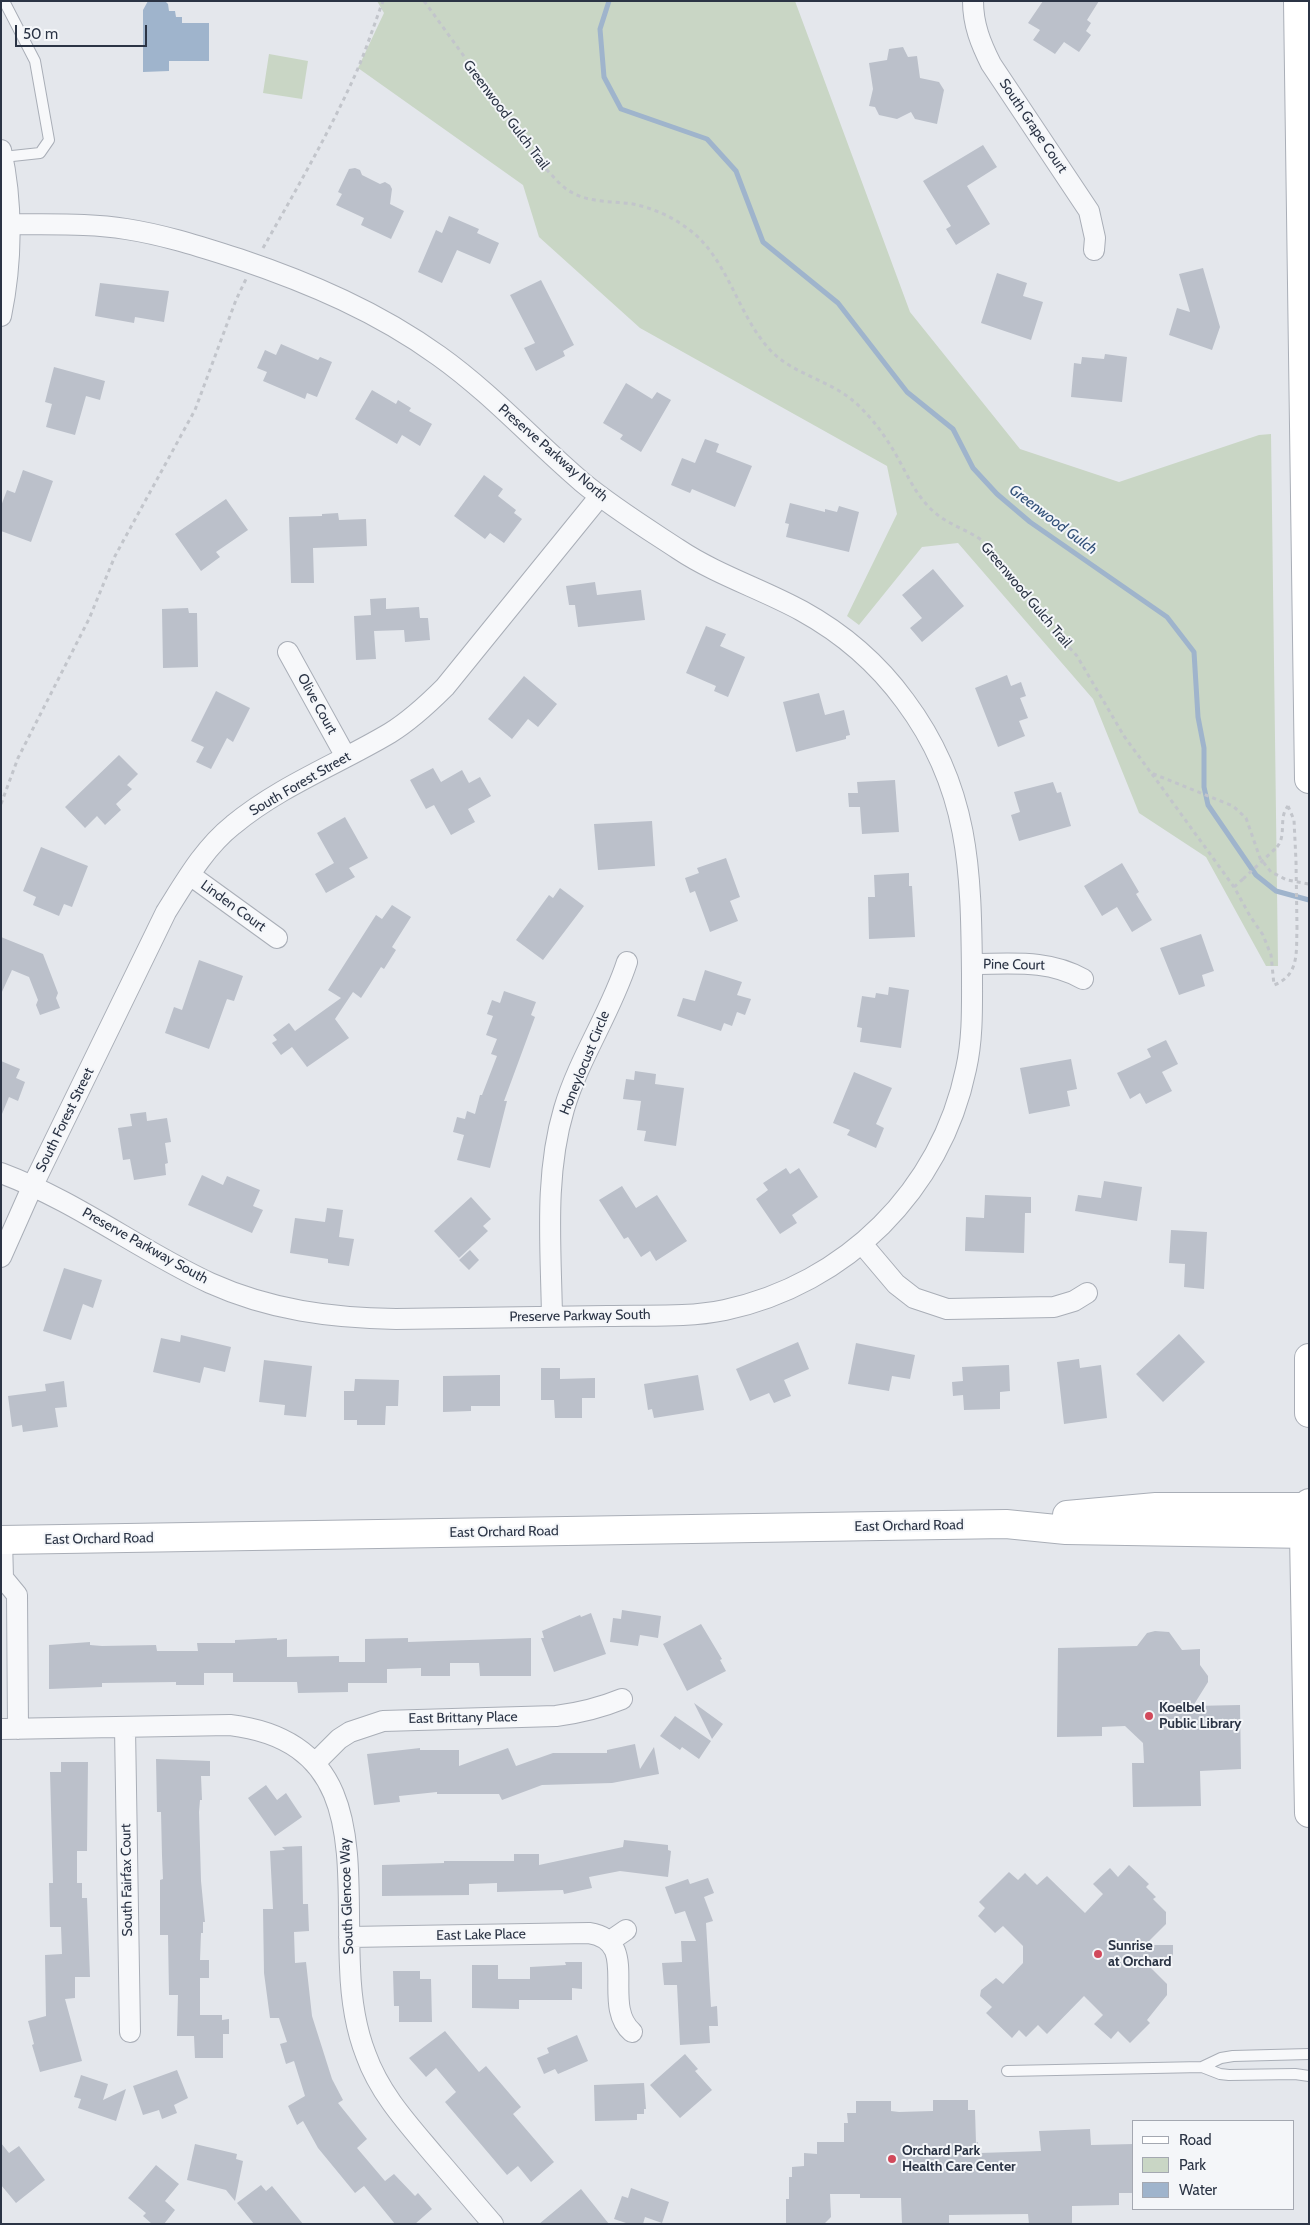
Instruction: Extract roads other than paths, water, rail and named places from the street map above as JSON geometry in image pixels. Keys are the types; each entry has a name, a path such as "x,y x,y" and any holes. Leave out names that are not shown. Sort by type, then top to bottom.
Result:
{"street":[{"name":"South Grape Court","path":"973,1 976,28 981,44 991,64 1089,212 1095,238 1094,250"},
{"path":"1298,1 1309,778"},
{"path":"1,316 8,267 9,224 2,154"},
{"name":"Preserve Parkway North","path":"9,224 122,228 178,239 315,287 356,306 388,323 437,355 472,382 600,496 684,554 801,610 828,627 864,655 902,696 932,743 947,775 964,829 971,887 972,964"},
{"name":"South Forest Street","path":"1,1257 33,1185 166,912 190,875 215,842 232,825 265,802 391,732 421,710 445,687 600,496"},
{"name":"Olive Court","path":"288,652 346,757"},
{"name":"Linden Court","path":"190,875 277,938"},
{"name":"Honeylocust Circle","path":"552,1317 550,1186 558,1134 571,1089 627,962"},
{"name":"Pine Court","path":"972,964 1039,964 1056,967 1083,978"},
{"name":"Preserve Parkway South","path":"1,1173 33,1185 212,1284 297,1312 361,1319 697,1314 724,1310 783,1293 817,1276 863,1245 896,1212 916,1187 933,1160 948,1129 957,1104 969,1053 972,1024 972,964"},
{"path":"863,1245 896,1284 914,1298 947,1309 1054,1307 1074,1301 1087,1293"},
{"path":"1309,1358 1309,1413"},
{"path":"1309,1506 1307,1534 1309,1813"},
{"name":"East Orchard Road","path":"1006,1524 1073,1514 1156,1507 1309,1506"},
{"name":"East Orchard Road","path":"2,1540 1006,1524 1066,1530 1307,1534"},
{"path":"2,1540 2,1579 17,1595 10,1729"},
{"name":"East Brittany Place","path":"315,1763 350,1732 383,1721 556,1716 594,1710 622,1699"},
{"name":"South Glencoe Way","path":"10,1729 230,1725 249,1728 282,1738 298,1748 315,1763 331,1788 343,1822 348,1864 349,1937 354,2015 367,2058 389,2100 485,2221"},
{"name":"South Fairfax Court","path":"124,1728 130,2032"},
{"name":"East Lake Place","path":"349,1937 590,1933 618,1935 615,1948 618,1958 618,2010 625,2026 632,2032"}],"lane":[{"path":"2,154 40,153 49,140 36,60 4,1"},
{"path":"1007,2071 1202,2067 1221,2058 1233,2056 1309,2054"},
{"path":"1202,2067 1213,2072 1229,2075 1294,2074 1309,2076"}],"water":[{"path":"148,1 165,1 168,4 169,11 175,11 176,17 182,17 182,23 209,23 209,61 169,61 169,71 143,72 143,10"}],"waterway":[{"name":"Greenwood Gulch","path":"609,1 600,29 604,77 621,109 707,139 736,171 763,242 838,303 907,392 953,429 973,468 997,494 1030,522 1167,617 1194,652 1198,717 1204,748 1204,787 1208,805 1256,875 1276,891 1309,900"}],"place":[{"name":"Koelbel Public Library","path":"1149,1716"},
{"name":"Sunrise at Orchard","path":"1098,1954"},
{"name":"Orchard Park Health Care Center","path":"892,2159"}]}
